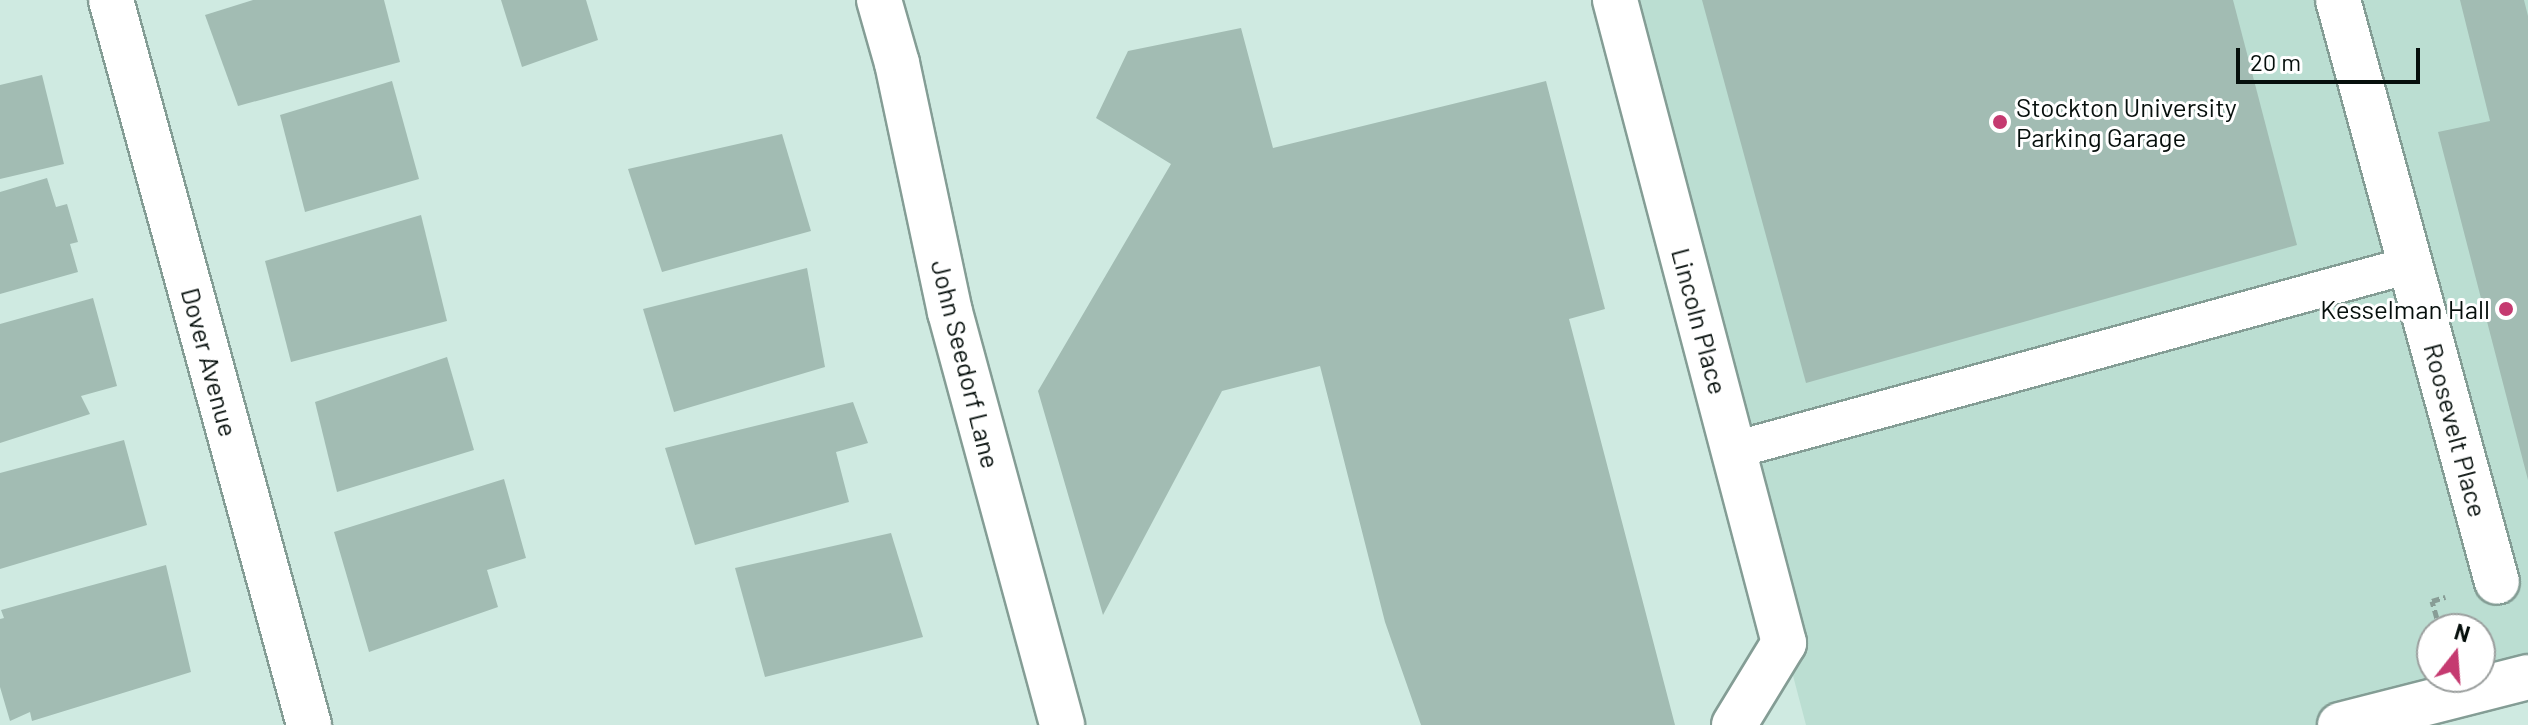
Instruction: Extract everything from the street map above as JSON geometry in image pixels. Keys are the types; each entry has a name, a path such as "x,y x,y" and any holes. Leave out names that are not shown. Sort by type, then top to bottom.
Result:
{"street":[{"name":"Dover Avenue","path":"111,0 309,725"},
{"name":"John Seedorf Lane","path":"879,0 897,63 950,312 1062,725"},
{"name":"Lincoln Place","path":"1615,0 1784,643 1734,725"},
{"name":"Roosevelt Place","path":"2338,0 2497,582"},
{"path":"2340,725 2528,677"}],"lane":[{"path":"1734,450 2410,265"}],"shaded area":[{"path":"1615,0 2528,0 2528,677 2496,685 2496,613 2416,613 2416,693 2465,693 2340,725 1806,725"}],"building":[{"path":"253,0 384,0 400,62 238,106 205,15"},
{"path":"501,0 586,0 598,40 522,67"},
{"name":"Stockton University Parking Garage","path":"1702,0 2233,0 2297,245 1806,383"},
{"name":"Kesselman Hall","path":"2460,0 2524,0 2528,16 2528,480 2438,132 2490,121"},
{"path":"1241,28 1273,148 1546,81 1605,309 1569,319 1675,725 1421,725 1385,622 1320,366 1222,391 1103,615 1038,391 1171,164 1096,118 1128,51"},
{"path":"42,75 64,164 0,179 0,85"},
{"path":"392,81 419,179 305,212 280,115"},
{"path":"782,134 811,231 662,272 628,169"},
{"path":"47,178 56,207 67,204 78,242 70,244 78,272 0,294 0,192"},
{"path":"421,215 447,321 291,362 265,261"},
{"path":"807,268 825,367 674,412 643,309"},
{"path":"93,298 117,386 81,396 90,414 0,443 0,324"},
{"path":"447,357 474,450 337,492 315,402"},
{"path":"853,402 868,443 836,452 849,502 695,545 665,448"},
{"path":"124,440 147,525 0,569 0,473"},
{"path":"504,479 526,558 487,570 498,607 369,652 334,532"},
{"path":"891,533 923,637 765,677 735,568"},
{"path":"166,565 191,672 32,721 30,712 10,721 0,687 0,619 4,618 1,610"}],"place":[{"name":"Stockton University Parking Garage","path":"2000,122"},
{"name":"Kesselman Hall","path":"2506,309"}]}
